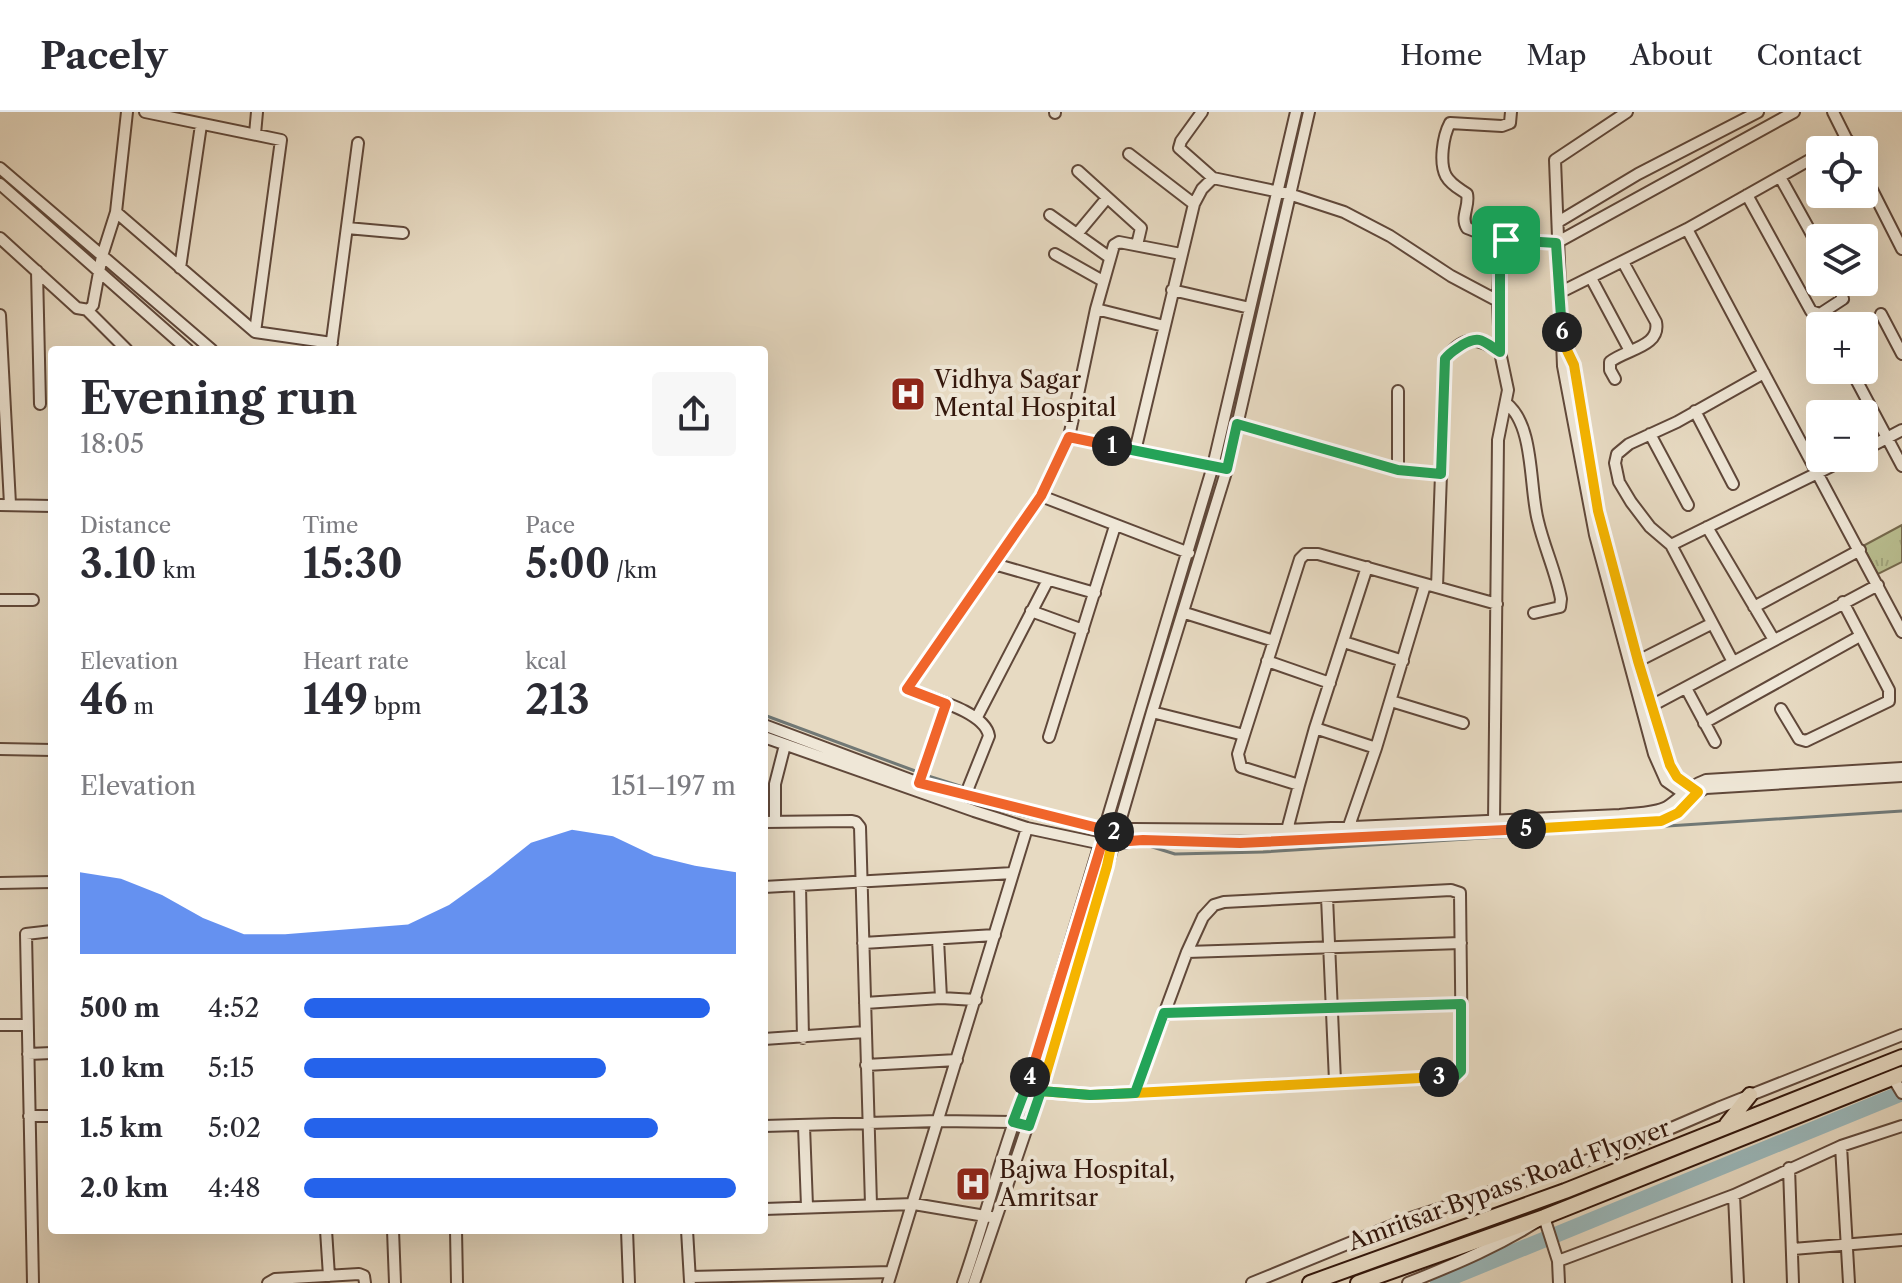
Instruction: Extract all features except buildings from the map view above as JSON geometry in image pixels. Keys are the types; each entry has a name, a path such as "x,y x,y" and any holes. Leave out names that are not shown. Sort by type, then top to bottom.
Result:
{"highway":[{"name":"Amritsar Bypass Road Flyover","path":"1310,1283 1565,1191 1902,1057"},
{"name":"Amritsar Bypass Road Flyover","path":"1358,1283 1544,1217 1898,1076"},
{"path":"1724,1128 1750,1095"}],"street":[{"path":"87,310 93,305 102,256 116,212 127,112"},
{"path":"145,112 280,139 282,142 255,332"},
{"path":"255,134 257,112"},
{"path":"1202,112 1179,148 1213,178 1289,194 1365,222 1451,276 1498,301"},
{"path":"963,1283 1041,1091 1109,838 1139,708 1189,553 1213,466 1296,112"},
{"path":"974,1283 1013,1122 1185,613 1227,469 1309,112"},
{"path":"1511,112 1510,123 1502,126 1453,117 1446,130 1443,166 1452,184 1468,197 1464,224 1470,231 1503,242 1509,239 1556,243 1794,112"},
{"path":"1627,112 1555,160 1556,243 1563,366 1581,466 1606,578 1660,772 1666,781 1690,792 1720,786 1902,776"},
{"path":"1558,222 1638,174 1758,112"},
{"path":"1833,112 1845,136"},
{"path":"180,268 201,125"},
{"path":"332,346 358,143"},
{"path":"1129,154 1194,204"},
{"path":"1559,293 1687,229 1806,162"},
{"path":"0,168 207,346"},
{"path":"1078,171 1141,228 1137,245"},
{"path":"1780,177 1806,224"},
{"path":"1135,451 1194,204 1213,178"},
{"path":"0,184 184,346"},
{"path":"1747,195 1811,311 1820,314 1843,299 1842,296"},
{"path":"1077,234 1107,198"},
{"path":"1878,202 1902,249"},
{"path":"116,212 255,332 327,346"},
{"path":"1050,215 1109,257"},
{"path":"347,228 403,233"},
{"path":"1687,229 1902,632"},
{"path":"0,238 77,308 87,310 114,345"},
{"path":"1494,822 1498,440 1508,384 1500,352 1498,301 1503,242"},
{"path":"965,796 989,736 988,728 977,717 907,689 1041,496 1069,437 1096,309 1109,257 1117,243 1181,254"},
{"path":"1055,254 1103,281"},
{"path":"1615,379 1609,363 1653,340 1658,330 1623,262"},
{"path":"37,271 40,404"},
{"path":"1591,278 1630,351"},
{"path":"1172,290 1250,308"},
{"path":"1096,309 1164,326"},
{"path":"1881,314 1902,354"},
{"path":"0,315 5,505 48,506"},
{"path":"1437,587 1446,356 1474,339 1480,339 1500,352"},
{"path":"1563,342 1574,365 1598,511 1638,661 1670,765 1690,792"},
{"path":"1733,662 1671,545 1640,516 1615,470 1617,454 1621,449 1764,373"},
{"path":"1859,384 1902,466"},
{"path":"1398,391 1398,470"},
{"path":"1506,403 1518,418 1524,435 1536,513 1561,599 1560,607 1534,613"},
{"path":"1695,411 1733,484"},
{"path":"1237,424 1398,470 1441,474"},
{"path":"1878,443 1902,430"},
{"path":"1650,434 1688,505"},
{"path":"1069,437 1227,469"},
{"path":"1671,545 1821,472"},
{"path":"1041,496 1189,553"},
{"path":"1049,737 1115,526"},
{"path":"1707,527 1774,640"},
{"path":"1754,607 1860,550"},
{"path":"1299,785 1241,767 1238,754 1303,556 1318,554 1497,604"},
{"path":"994,564 1095,593"},
{"path":"1287,830 1315,728 1367,567"},
{"path":"977,717 1048,580"},
{"path":"1349,826 1391,701 1425,585"},
{"path":"1653,705 1878,585"},
{"path":"0,600 33,600"},
{"path":"1781,709 1799,739 1806,741 1889,701 1889,690 1843,602"},
{"path":"1031,611 1083,630"},
{"path":"1185,613 1274,641"},
{"path":"1638,661 1711,624"},
{"path":"1704,723 1860,636"},
{"path":"1344,642 1403,661"},
{"path":"1267,661 1330,683"},
{"path":"1686,688 1715,742"},
{"path":"1391,701 1463,723"},
{"path":"919,783 946,704"},
{"path":"1152,712 1244,735"},
{"path":"768,726 919,783 1109,838 1133,829 1287,830 1494,822 1650,811 1669,806 1690,792 1722,778 1902,768"},
{"path":"1315,728 1376,748"},
{"path":"768,739 1027,828 1143,840 1240,843 1646,822 1671,818 1690,792"},
{"path":"785,745 769,822 856,822 860,827 871,1204"},
{"path":"0,749 48,750"},
{"path":"687,1234 690,1280 890,1277 1027,828"},
{"path":"768,887 1013,873"},
{"path":"0,883 48,882"},
{"path":"800,885 803,1038"},
{"path":"1041,1091 1090,1095 1135,1093 1335,1081 1456,1076 1462,1068 1462,897 1455,891 1224,902 1214,905 1203,917 1187,952 1135,1093"},
{"path":"1327,897 1335,1081"},
{"path":"31,1283 26,934 48,931"},
{"path":"863,943 995,935"},
{"path":"938,939 941,998"},
{"path":"1187,952 1461,943"},
{"path":"865,1003 941,998 976,1000"},
{"path":"1164,1013 1461,1004"},
{"path":"0,1025 27,1025"},
{"path":"768,1039 865,1032"},
{"path":"1252,1283 1408,1219 1625,1148 1902,1035"},
{"path":"28,1054 48,1053"},
{"path":"866,1065 957,1060"},
{"path":"1898,1076 1902,1093"},
{"path":"29,1116 48,1116"},
{"path":"768,1126 938,1121 1013,1122 1029,1126"},
{"path":"804,1126 807,1206"},
{"path":"1556,1256 1734,1195 1841,1146 1902,1126"},
{"path":"1841,1146 1849,1283"},
{"path":"1789,1168 1793,1283"},
{"path":"1734,1195 1738,1283"},
{"path":"768,1209 914,1204 992,1217"},
{"path":"1408,1283 1477,1255 1544,1217 1556,1256 1559,1283"},
{"path":"326,1234 329,1276"},
{"path":"393,1234 395,1283"},
{"path":"456,1234 457,1283"},
{"path":"627,1234 629,1283"},
{"path":"1793,1249 1902,1240"},
{"path":"268,1283 275,1279 361,1274 365,1283"}],"green space":[{"path":"1902,525 1902,562 1878,574 1863,546"}],"waterway":[{"path":"768,716 918,772"},
{"path":"925,775 963,787"},
{"path":"971,790 1001,800"},
{"path":"1146,845 1175,854 1263,852 1902,811"},
{"path":"1438,1283 1902,1093"}],"place":[{"name":"Vidhya Sagar Mental Hospital","path":"908,394"},
{"name":"Bajwa Hospital, Amritsar","path":"973,1184"}],"route":[{"path":"1506,240 1500,250 1500,352 1480,339 1474,339 1448,354 1444,362 1441,474 1398,470 1237,424 1227,469 1069,437 1063,456 1041,496 907,689 946,704 919,783 1105,832 1116,832 1113,844 1107,866 1041,1091 1053,1092 1090,1095 1135,1093 1456,1076 1461,1071 1461,1004 1164,1013 1135,1093 1090,1095 1041,1091 1029,1126 1013,1122 1028,1084 1102,843 1113,844 1143,840 1240,843 1661,821 1671,818 1698,792 1682,782 1670,765 1638,661 1598,511 1574,365 1563,342 1556,243 1506,240"}]}
